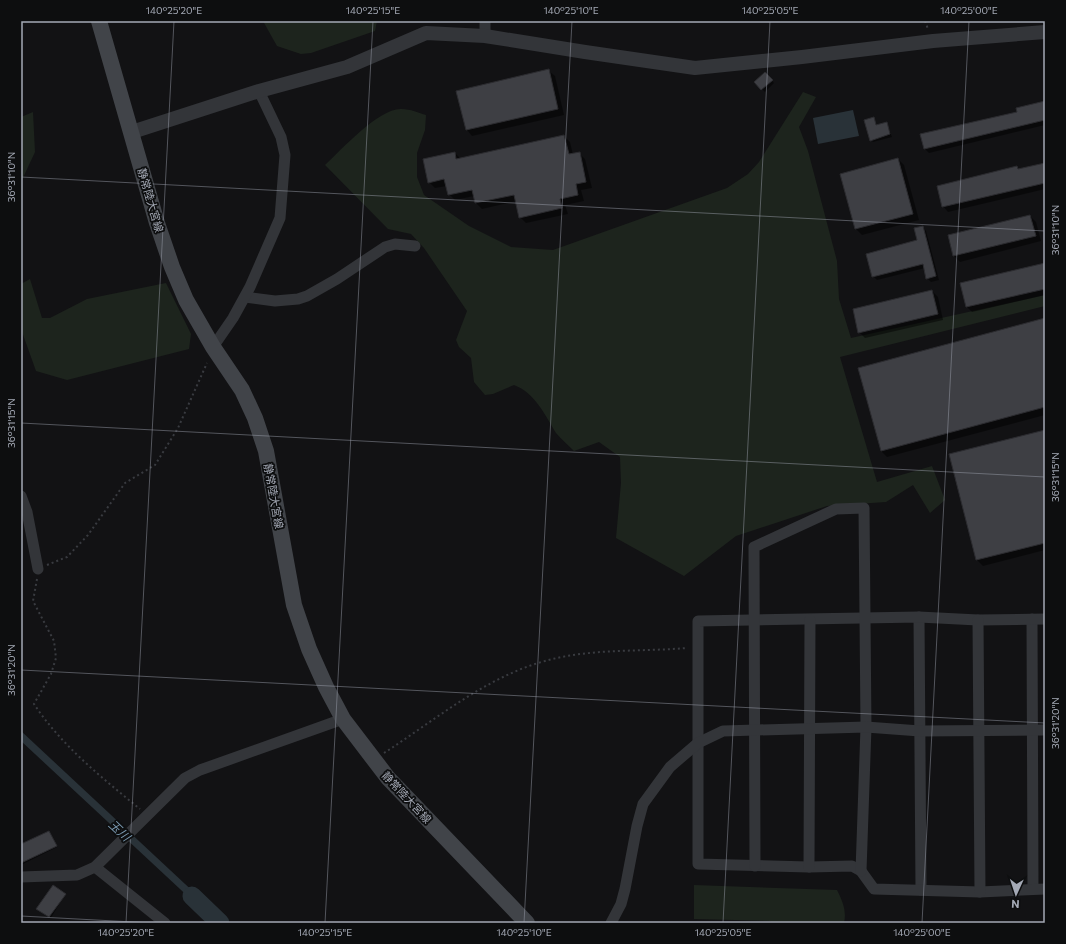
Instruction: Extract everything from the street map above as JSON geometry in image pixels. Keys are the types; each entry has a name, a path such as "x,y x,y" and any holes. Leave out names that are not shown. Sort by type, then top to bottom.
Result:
{"main road":[{"name":"静常陸大宮線","path":"98,21 132,132 157,224 172,267 186,300 213,347 242,390 256,418 266,451 294,605 309,649 326,687 344,719 373,760 411,803 527,923"}],"street":[{"path":"485,21 485,36"},
{"path":"132,132 259,91 348,67 426,33 485,36 695,68 933,41 1045,32"},
{"path":"213,347 245,297 280,218 281,182 285,155 282,137 259,91"},
{"path":"245,297 275,301 298,299 337,279 385,247 395,244 415,246"},
{"path":"21,496 27,512 38,569"},
{"path":"755,866 753,620 754,547 836,509 864,508 866,728 861,871"},
{"path":"919,617 921,890"},
{"path":"1045,619 978,620 919,617 698,621 698,864 809,867 852,866 861,871 874,889 980,892 1045,889"},
{"path":"1032,618 1033,889"},
{"path":"809,867 810,620"},
{"path":"978,620 980,892"},
{"path":"21,877 77,875 95,867 185,778 200,770 344,719"},
{"path":"611,923 621,904 643,804 670,767 698,743 723,731 754,729 866,728 980,732 1045,730"},
{"path":"95,867 166,923"}],"path":[{"path":"146,817 98,775 46,722 34,704 51,674 56,658 54,641 33,601 38,569 67,557 88,535 125,484 156,465 178,428 203,375 213,347"},
{"path":"373,760 508,674 546,661 596,652 699,647"}],"shaded area":[{"path":"263,21 377,21 375,31 311,53 301,54 277,46"},
{"path":"803,92 816,97 799,127 808,151 837,261 839,299 851,338 1045,295 1045,306 840,357 877,482 932,466 945,500 930,513 913,485 886,502 827,506 736,536 684,576 616,538 621,483 620,457 599,442 574,451 556,433 534,399 528,393 514,385 493,394 485,395 474,382 471,358 459,347 456,340 467,311 424,248 411,234 388,229 325,165 372,122 393,110 411,110 426,115 425,130 417,153 417,177 424,195 469,226 511,247 553,250 727,188 748,174 759,162"},
{"path":"33,112 35,152 21,182 21,117"},
{"path":"30,279 42,318 50,318 87,299 166,283 191,334 189,349 67,380 36,371 21,329 21,284"},
{"path":"694,885 837,890 842,902 845,919 844,923 771,923 770,921 694,919"}],"water":[{"path":"853,110 859,136 818,144 813,118"},
{"path":"21,731 214,911 209,916 21,741"}],"building":[{"path":"549,69 558,109 466,130 456,91"},
{"path":"765,72 773,80 761,90 754,82"},
{"path":"1045,101 1045,120 924,149 920,134 1017,112 1016,108"},
{"path":"874,117 876,125 887,122 890,134 870,141 864,120"},
{"path":"564,135 569,154 580,152 586,182 576,184 578,195 560,199 562,208 519,218 514,195 475,203 472,190 448,195 444,179 428,183 423,159 455,152 456,159"},
{"path":"898,158 913,214 855,229 840,174"},
{"path":"1045,163 1045,183 942,207 937,186 1017,166 1018,169"},
{"path":"1030,215 1036,236 953,256 948,235"},
{"path":"923,226 936,276 926,279 923,264 872,277 866,254 917,240 914,228"},
{"path":"1045,263 1045,289 966,307 960,283"},
{"path":"932,290 938,314 858,333 853,309"},
{"path":"1045,318 1045,407 881,451 858,368"},
{"path":"1045,430 1045,543 976,560 949,454"},
{"path":"49,831 57,846 21,863 21,844"},
{"path":"53,885 66,894 49,917 36,909"}],"waterway":[{"name":"玉川","path":"192,896 220,923"}]}
